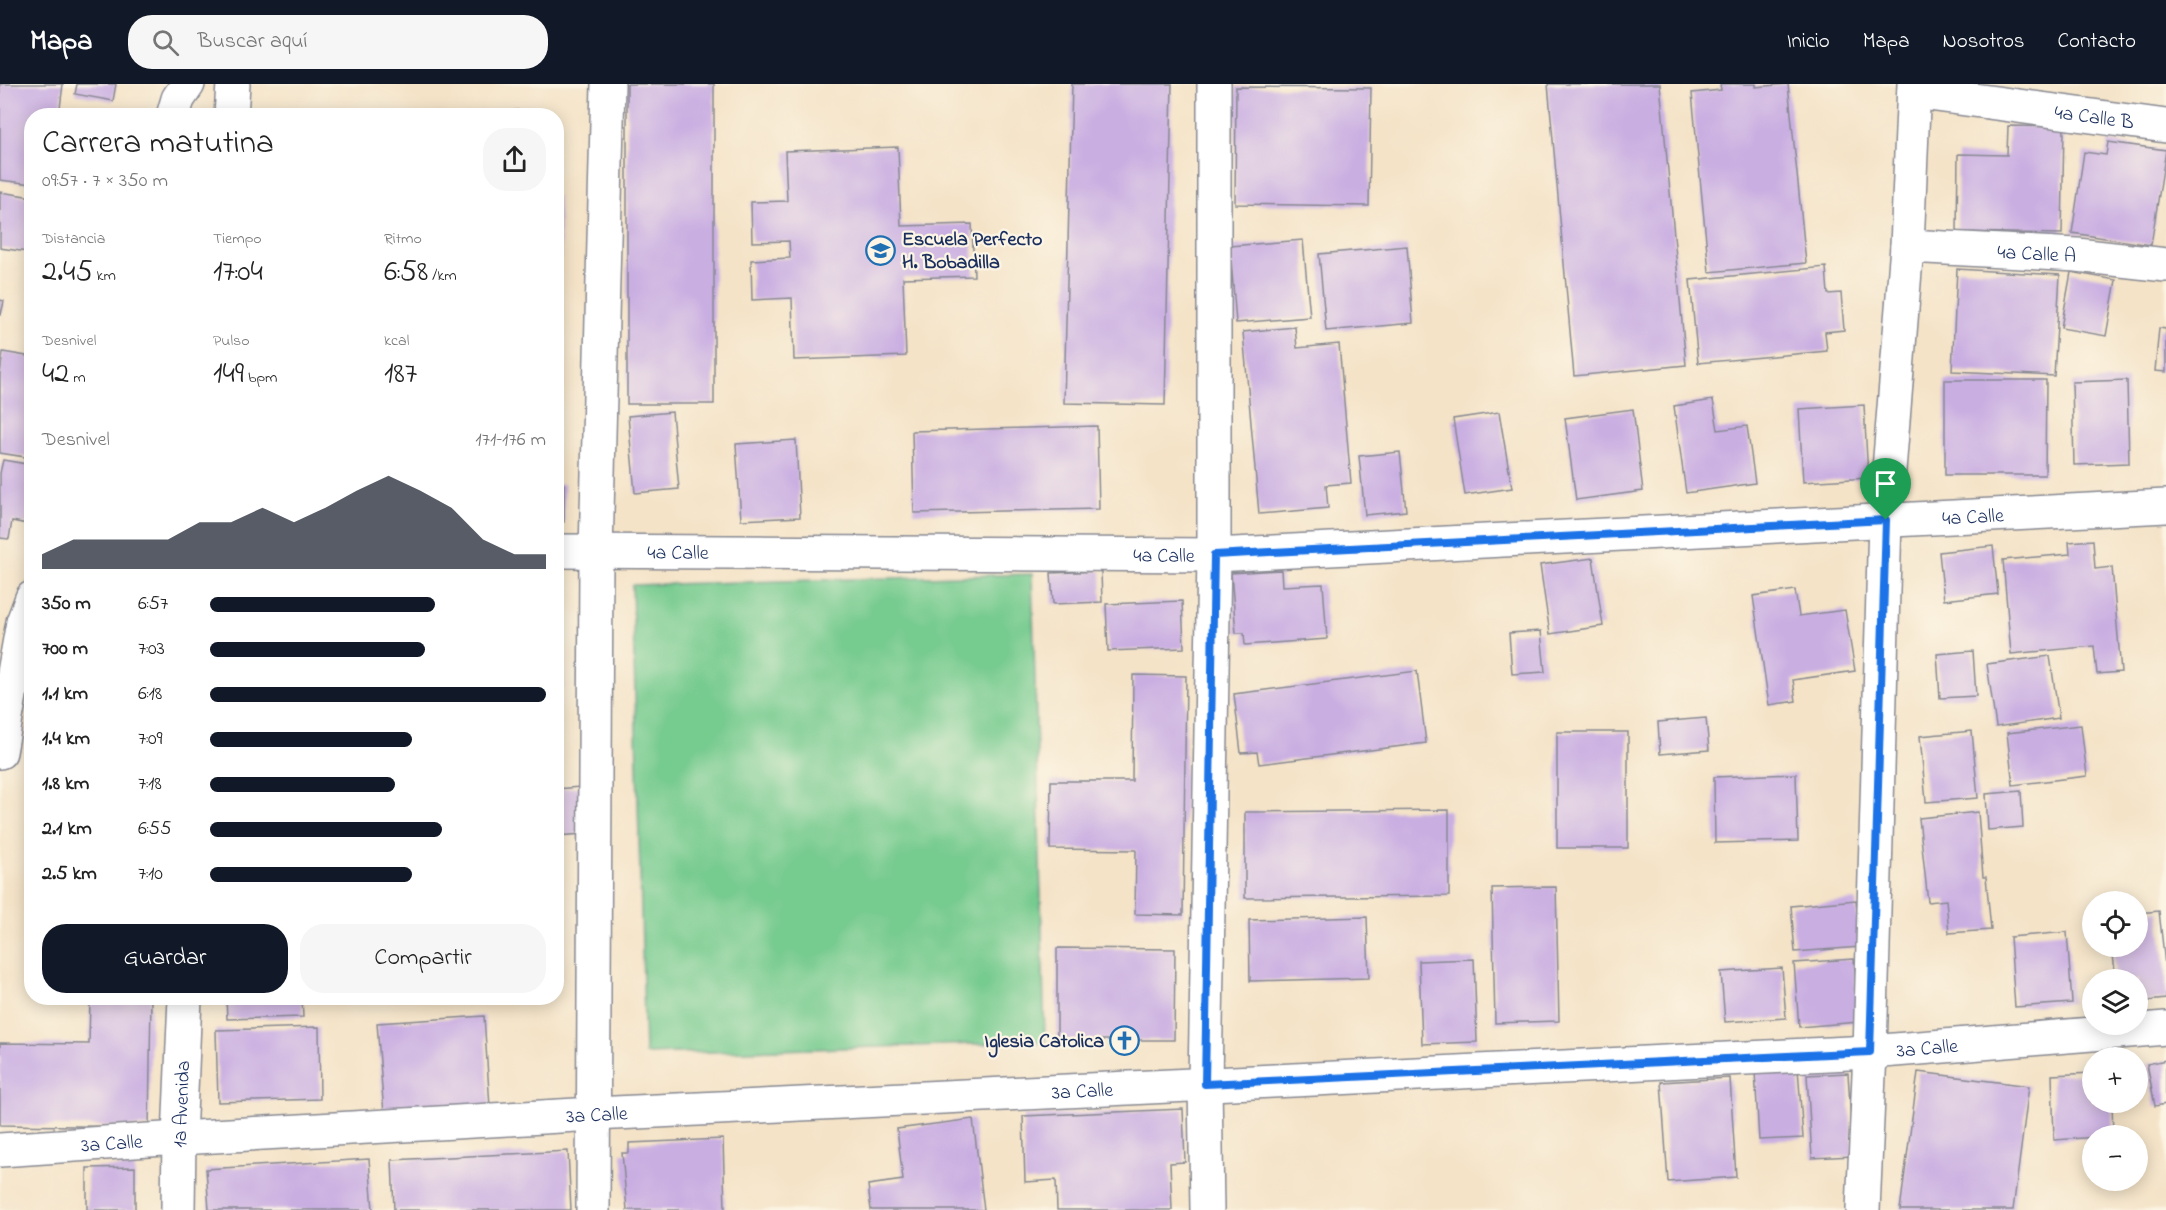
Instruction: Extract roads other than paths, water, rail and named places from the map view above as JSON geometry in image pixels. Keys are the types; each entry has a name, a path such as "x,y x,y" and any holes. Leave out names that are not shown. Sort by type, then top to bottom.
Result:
{"street":[{"path":"175,108 178,99 188,84"},
{"path":"232,108 233,84"},
{"path":"593,1210 596,552 608,84"},
{"path":"1207,1210 1205,1084 1214,555 1214,84"},
{"path":"1863,1210 1886,520 1907,246 1914,88"},
{"name":"4a Calle B","path":"1914,88 2166,126"},
{"name":"4a Calle A","path":"1907,246 2077,255 2166,265"},
{"name":"4a Calle","path":"564,551 1214,555 2166,506"},
{"path":"0,752 18,611"},
{"name":"1a Avenida","path":"178,1210 185,1005"},
{"name":"3a Calle","path":"0,1150 594,1114 1870,1052 2166,1028"}],"place":[{"name":"Escuela Perfecto H. Bobadilla","path":"881,250"},
{"name":"Iglesia Catolica","path":"1125,1040"}]}
